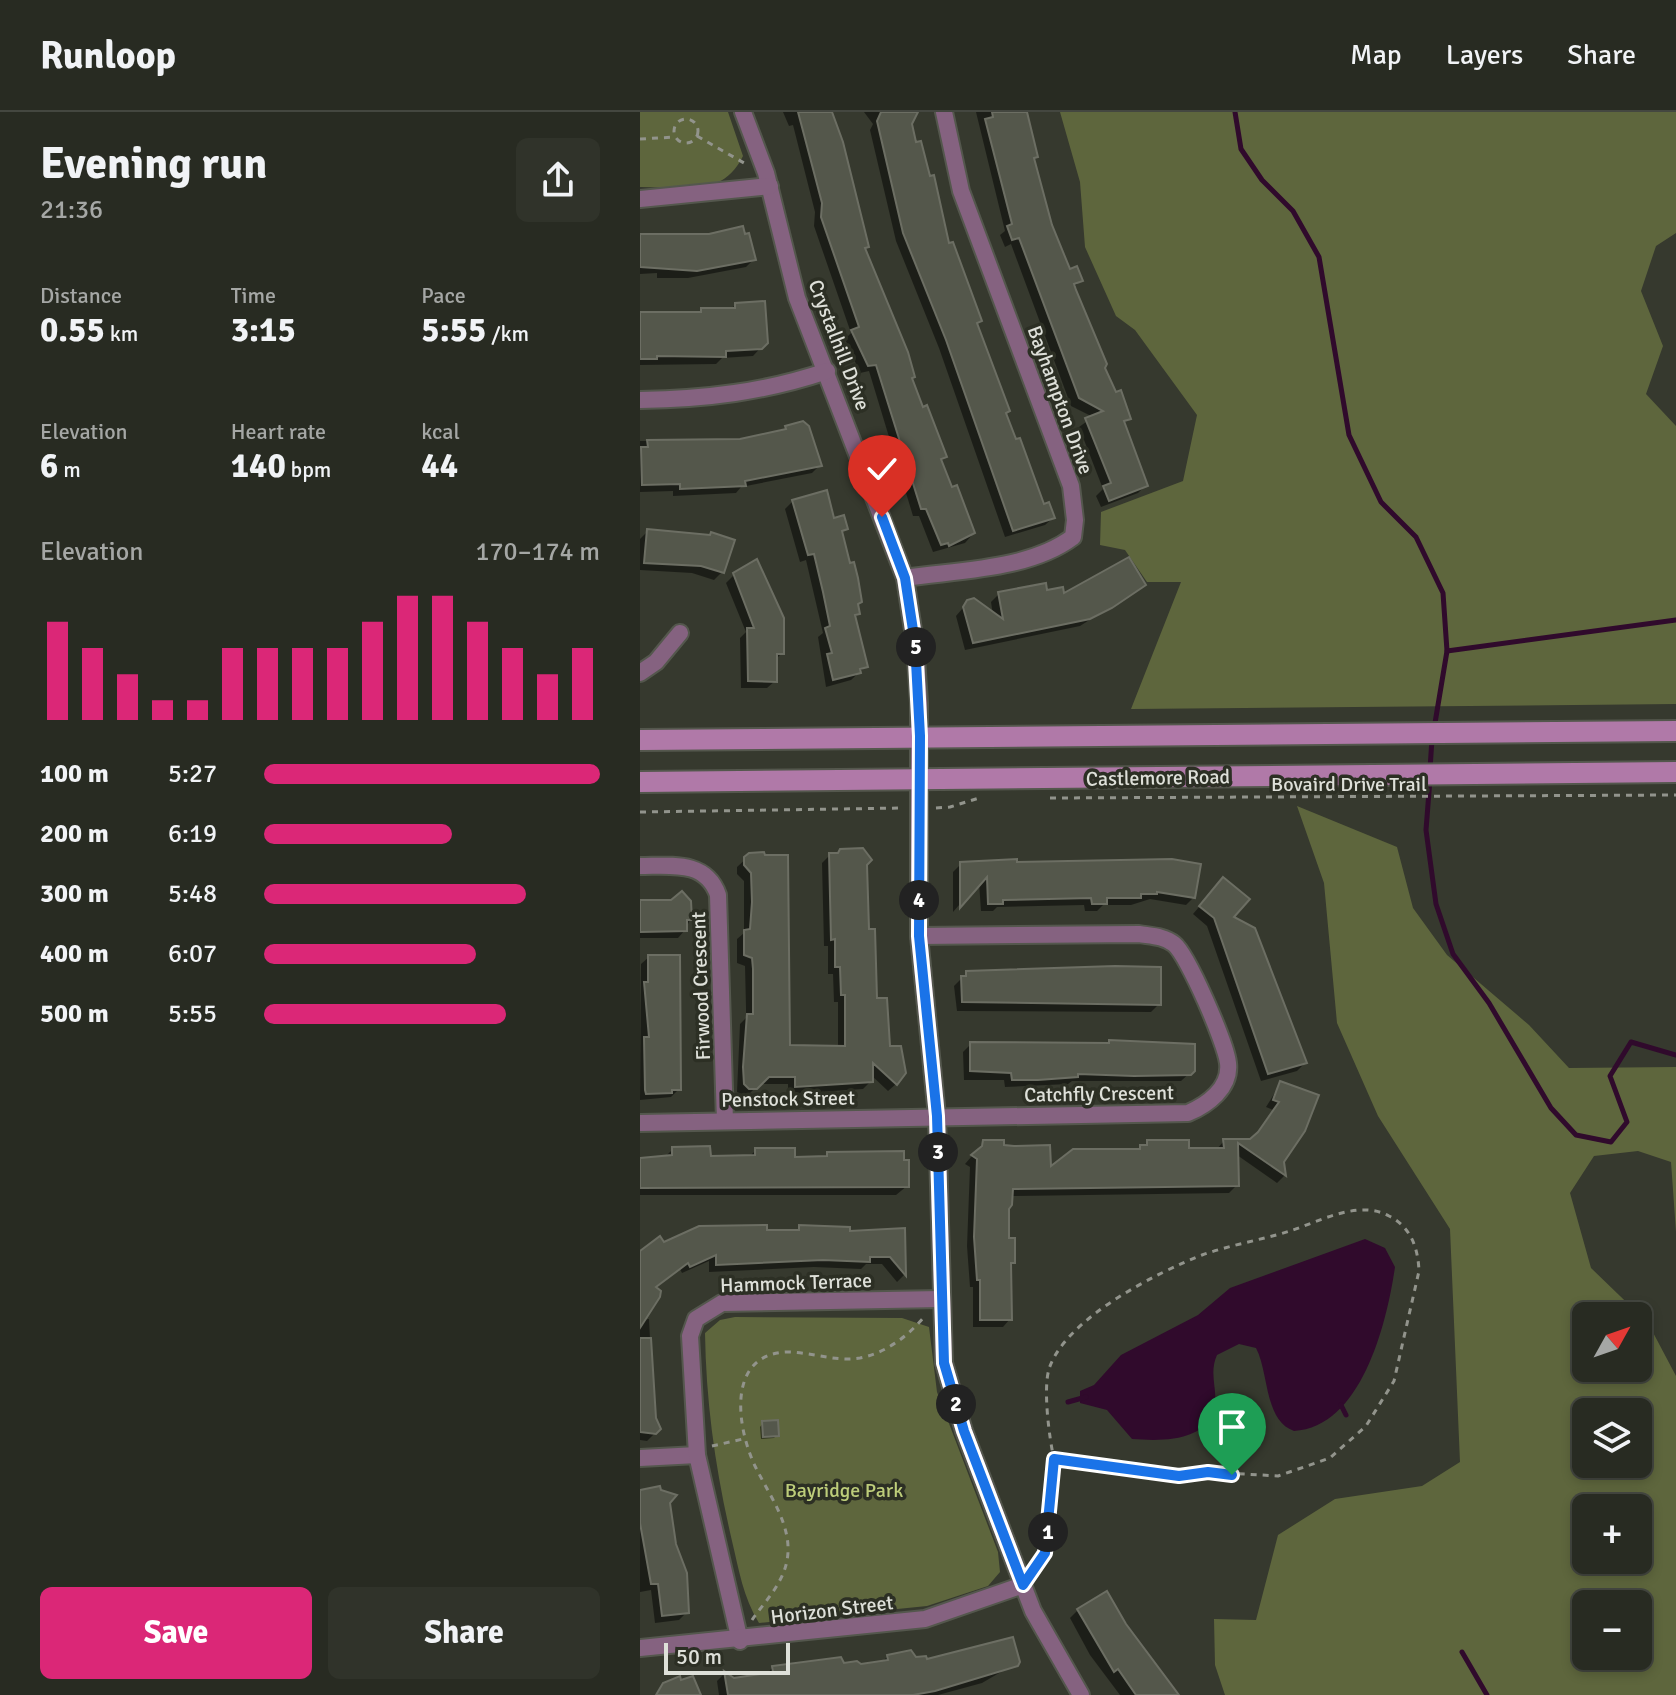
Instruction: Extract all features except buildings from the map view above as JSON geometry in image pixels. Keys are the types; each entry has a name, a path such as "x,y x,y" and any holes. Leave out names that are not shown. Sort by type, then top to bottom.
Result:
{"main road":[{"path":"640,740 1676,731"},
{"name":"Castlemore Road","path":"640,782 1676,772"}],"street":[{"name":"Crystalhill Drive","path":"743,112 768,180 797,298 905,578 915,643 920,736 919,936 937,1116 944,1363 964,1431 1033,1611 1081,1695"},
{"name":"Bayhampton Drive","path":"905,578 1001,564 1056,549 1073,537 1075,520 1071,486 961,191 944,112"},
{"path":"640,199 768,180"},
{"path":"640,400 707,399 788,384 827,371"},
{"path":"640,673 656,662 680,633"},
{"name":"Firwood Crescent","path":"640,866 694,867 713,881 718,895 725,1121"},
{"name":"Catchfly Crescent","path":"919,936 1139,934 1163,938 1176,945 1189,961 1229,1065 1222,1088 1205,1106 1188,1113 937,1116"},
{"name":"Penstock Street","path":"640,1123 937,1116"},
{"name":"Hammock Terrace","path":"740,1641 697,1452 690,1336 696,1319 709,1308 722,1303 941,1299"},
{"path":"640,1458 697,1452"},
{"name":"Horizon Street","path":"640,1648 740,1641 925,1619 1023,1585"}],"path":[{"path":"681,112 684,119 697,126 697,136"},
{"path":"675,137 675,126 684,119"},
{"path":"697,136 768,180"},
{"path":"640,139 675,137 684,143 697,136"},
{"name":"Bovaird Drive Trail","path":"1041,798 1676,795"},
{"path":"640,812 950,807 978,798 994,798"},
{"path":"1023,1585 1045,1553 1054,1459 1047,1419 1048,1370 1062,1345 1110,1303 1200,1256 1343,1213 1369,1211 1388,1215 1412,1236 1419,1255 1419,1271 1394,1381 1366,1426 1330,1458 1278,1476 1208,1472 1179,1476 1054,1459"},
{"path":"740,1641 779,1582 788,1561 782,1512 743,1439 740,1414 742,1386 749,1369 766,1356 786,1352 859,1358 882,1351 905,1338 941,1299"},
{"path":"697,1452 743,1439"}],"green space":[{"path":"640,112 728,112 743,156 734,170 712,185 685,189 640,187"},
{"path":"1060,112 1676,112 1676,233 1656,246 1641,291 1663,346 1646,394 1676,426 1676,704 1131,709 1181,582 1147,582 1125,550 1100,545 1101,512 1183,481 1197,415 1135,330 1116,316 1085,247 1080,182"},
{"path":"1297,806 1397,847 1413,908 1447,955 1529,1025 1569,1068 1676,1067 1676,1232 1671,1162 1638,1151 1594,1156 1570,1193 1591,1268 1626,1302 1572,1302 1572,1382 1652,1382 1652,1331 1676,1376 1676,1695 1225,1695 1215,1665 1214,1619 1256,1620 1278,1535 1335,1499 1422,1486 1460,1462 1450,1229 1378,1116 1337,1023 1324,883"},
{"name":"Bayridge Park","path":"735,1317 902,1318 929,1327 937,1392 998,1552 1000,1572 988,1586 927,1606 759,1623 742,1583 726,1515 707,1386 705,1333 720,1320"}],"shaded area":[{"path":"1365,1239 1385,1248 1395,1267 1385,1315 1367,1368 1354,1392 1337,1411 1318,1425 1294,1431 1284,1426 1272,1407 1256,1348 1239,1344 1217,1355 1214,1368 1215,1404 1211,1417 1194,1433 1169,1439 1132,1439 1107,1410 1080,1403 1080,1391 1094,1385 1121,1355 1198,1315 1230,1288"}],"waterway":[{"path":"1235,112 1241,149 1262,180 1293,211 1319,257 1349,435 1381,502 1416,537 1443,593 1447,651 1434,729"},
{"path":"1447,651 1676,620"},
{"path":"1430,769 1432,739"},
{"path":"1430,779 1426,830 1436,904 1453,954 1489,1003 1551,1108 1576,1135 1611,1142 1627,1122 1610,1076 1631,1042 1676,1055"},
{"path":"1068,1402 1086,1397"},
{"path":"1341,1405 1346,1415"},
{"path":"1462,1652 1487,1695"}],"route":[{"path":"882,517 905,578 915,643 920,736 919,936 937,1116 944,1363 964,1431 1023,1585 1045,1553 1054,1459 1179,1476 1208,1472 1232,1475"}]}
